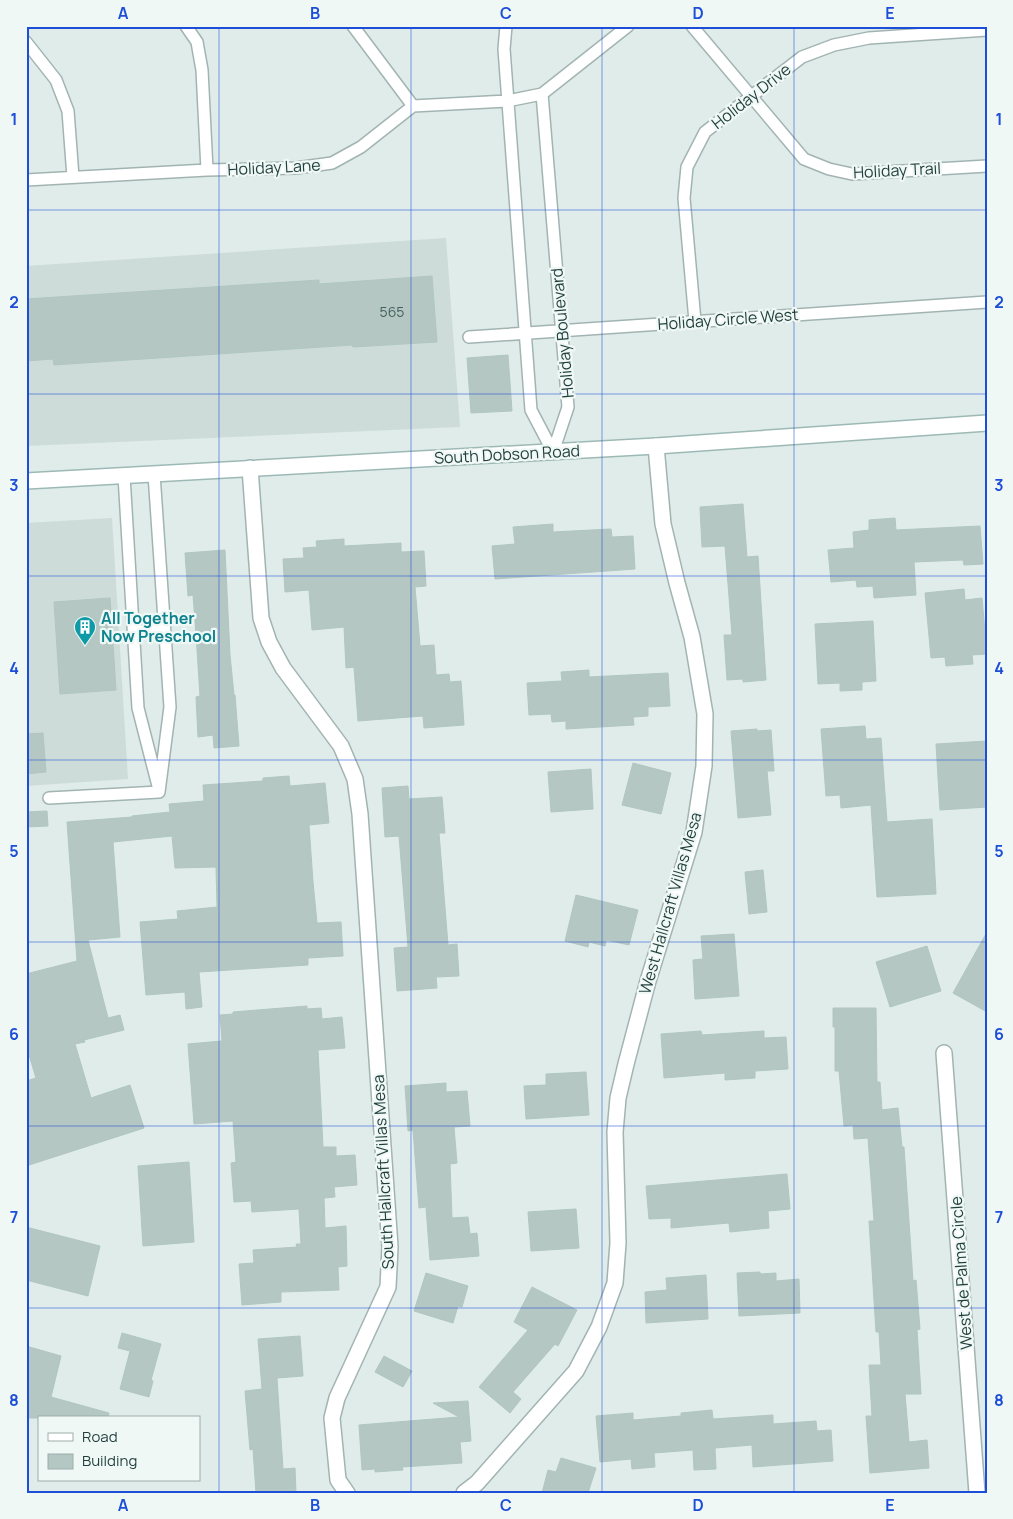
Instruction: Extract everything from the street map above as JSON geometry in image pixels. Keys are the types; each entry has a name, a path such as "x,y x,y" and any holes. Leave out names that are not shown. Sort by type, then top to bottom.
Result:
{"street":[{"name":"South Dobson Road","path":"26,482 656,446 987,423"},
{"name":"West Hallcraft Villas Mesa","path":"464,1493 478,1483 571,1378 599,1327 615,1283 618,1243 615,1132 620,1090 648,982 694,832 704,766 705,714 692,638 664,524 656,446"},
{"name":"South Hallcraft Villas Mesa","path":"250,468 261,618 269,642 283,668 341,746 355,779 360,814 390,1247 388,1287 337,1398 332,1418 338,1480 347,1493"},
{"name":"West de Palma Circle","path":"944,1054 977,1493"},
{"path":"977,1493 987,1492"}],"lane":[{"path":"186,26 197,42 200,61 207,170"},
{"path":"352,26 413,106 507,101 542,94 620,28"},
{"path":"506,26 504,49 507,101 531,410 553,452"},
{"name":"Holiday Trail","path":"692,26 804,159 829,169 852,174 987,166"},
{"name":"Holiday Drive","path":"695,321 684,198 687,167 705,132 802,57 834,45 869,38 987,30"},
{"path":"26,42 56,80 68,111 73,177"},
{"name":"Holiday Boulevard","path":"542,94 568,407 553,452"},
{"name":"Holiday Lane","path":"26,180 207,170 296,168 332,163 361,147 413,106"},
{"name":"Holiday Circle West","path":"469,336 987,302"},
{"path":"154,474 170,707 159,792"},
{"path":"124,476 138,708 159,792"},
{"path":"134,632 164,630"},
{"path":"49,798 159,792"}],"shaded area":[{"path":"446,238 460,427 26,446 26,266"},
{"path":"112,518 128,779 26,786 26,523"}],"building":[{"path":"432,276 437,342 353,347 352,345 54,365 53,359 26,361 26,299 319,280 319,284"},
{"path":"508,355 512,411 471,413 467,358"},
{"path":"743,504 747,557 758,556 766,680 743,682 743,679 727,680 724,635 732,635 725,546 702,547 700,507"},
{"path":"895,518 896,530 980,526 983,564 964,565 963,560 914,562 916,595 874,598 873,586 857,587 856,580 831,582 828,550 854,548 853,532 869,530 869,520"},
{"path":"553,524 553,532 611,529 612,537 633,536 635,569 495,579 492,546 515,544 513,527"},
{"path":"344,539 344,546 401,543 401,552 424,551 426,586 415,587 420,646 434,645 436,675 449,674 450,682 461,681 464,725 424,728 423,716 358,721 354,667 346,668 344,627 312,630 309,590 285,592 283,559 304,558 303,548 317,547 316,541"},
{"path":"225,550 230,655 239,746 214,748 213,735 198,737 196,697 200,696 196,634 193,595 188,596 185,553"},
{"path":"964,589 965,600 982,598 987,654 972,655 973,664 946,666 945,657 931,658 925,593"},
{"name":"All Together Now Preschool","path":"110,598 116,690 60,694 54,602"},
{"path":"873,621 876,681 862,682 862,690 840,691 840,683 818,684 815,624"},
{"path":"589,670 589,677 668,673 670,706 648,707 648,716 633,717 634,725 566,729 566,721 552,722 551,714 529,715 527,683 562,681 561,672"},
{"path":"865,726 866,739 881,738 887,822 932,819 936,894 877,897 871,805 841,808 840,795 826,796 821,729"},
{"path":"757,729 757,731 771,730 774,771 767,771 771,815 738,818 731,731"},
{"path":"43,733 46,772 26,774 26,734"},
{"path":"987,741 987,807 940,810 936,744"},
{"path":"633,763 671,773 661,814 622,805"},
{"path":"591,769 593,809 551,812 548,772"},
{"path":"289,776 290,786 325,783 329,823 309,825 317,923 341,922 343,956 308,958 308,965 199,972 202,1007 186,1009 185,992 146,995 140,922 178,919 177,911 217,907 216,867 175,868 172,836 113,842 120,937 88,940 108,1018 120,1015 124,1030 75,1044 91,1098 130,1085 144,1128 26,1166 26,1081 36,1078 26,1045 26,974 77,961 67,822 170,812 169,804 204,801 203,785 263,781 263,778"},
{"path":"408,786 409,799 442,797 445,833 439,833 448,945 457,944 459,976 436,977 437,988 397,991 394,948 408,947 399,836 385,837 382,788"},
{"path":"47,811 48,826 26,827 26,812"},
{"path":"763,870 767,912 749,914 745,872"},
{"path":"576,895 638,910 629,945 606,940 605,946 589,942 588,947 565,941"},
{"path":"987,932 987,1012 953,993"},
{"path":"734,934 739,996 695,999 693,960 703,959 701,936"},
{"path":"927,946 941,991 890,1007 876,962"},
{"path":"307,1006 307,1009 321,1008 322,1019 342,1017 345,1048 318,1050 323,1147 336,1147 336,1156 355,1155 357,1185 334,1187 335,1197 324,1198 325,1228 346,1226 347,1266 338,1267 339,1290 281,1292 281,1302 242,1305 239,1264 254,1263 253,1250 297,1247 296,1244 301,1244 299,1209 252,1212 251,1201 234,1202 231,1163 236,1162 233,1121 194,1124 188,1044 222,1041 220,1015 233,1014 233,1012"},
{"path":"833,1008 876,1008 877,1082 880,1082 882,1110 898,1108 902,1147 904,1147 913,1281 916,1280 920,1329 917,1330 921,1394 905,1394 909,1442 927,1440 929,1468 870,1473 866,1416 872,1416 869,1365 881,1365 879,1332 876,1332 869,1221 874,1221 868,1138 854,1139 853,1125 844,1126 839,1071 835,1071"},
{"path":"701,1031 702,1035 764,1031 764,1038 786,1037 788,1069 755,1071 755,1078 725,1080 725,1073 664,1078 661,1034"},
{"path":"586,1072 589,1115 526,1119 524,1086 546,1085 546,1074"},
{"path":"446,1083 446,1092 467,1091 470,1126 454,1127 457,1163 450,1164 452,1218 468,1217 470,1234 477,1233 479,1256 430,1260 426,1207 419,1208 413,1130 408,1131 405,1086"},
{"path":"189,1162 194,1242 143,1246 138,1166"},
{"path":"787,1174 790,1209 768,1211 769,1228 730,1232 729,1223 671,1228 671,1218 649,1219 646,1186"},
{"path":"576,1209 579,1248 531,1251 528,1212"},
{"path":"26,1227 100,1246 88,1296 26,1280"},
{"path":"760,1272 760,1274 776,1273 776,1281 799,1279 800,1313 739,1316 737,1273"},
{"path":"426,1273 468,1286 462,1307 458,1306 453,1323 414,1311"},
{"path":"706,1275 708,1319 646,1323 645,1292 667,1290 666,1278"},
{"path":"532,1287 577,1310 558,1346 555,1344 513,1392 521,1399 510,1413 479,1387 528,1330 514,1322"},
{"path":"122,1333 161,1344 151,1380 153,1381 149,1397 120,1389 130,1351 118,1348"},
{"path":"300,1336 303,1376 277,1378 283,1469 295,1468 296,1493 256,1493 253,1449 250,1450 245,1391 262,1389 258,1339"},
{"path":"26,1346 61,1356 51,1397 109,1413 108,1416 38,1416 38,1418 26,1418"},
{"path":"384,1356 412,1371 403,1387 375,1372"},
{"path":"468,1401 471,1441 460,1442 462,1463 402,1467 403,1470 375,1472 375,1469 362,1470 359,1425 459,1417 433,1403"},
{"path":"712,1410 713,1419 773,1415 773,1424 816,1421 817,1431 831,1430 833,1461 753,1467 752,1445 715,1448 716,1469 694,1470 693,1450 654,1453 655,1467 632,1469 631,1459 600,1462 596,1416 633,1413 633,1420 681,1416 681,1413"},
{"path":"561,1458 596,1468 588,1493 542,1493 548,1470 556,1472"}],"place":[{"name":"All Together Now Preschool","path":"85,646"}]}
